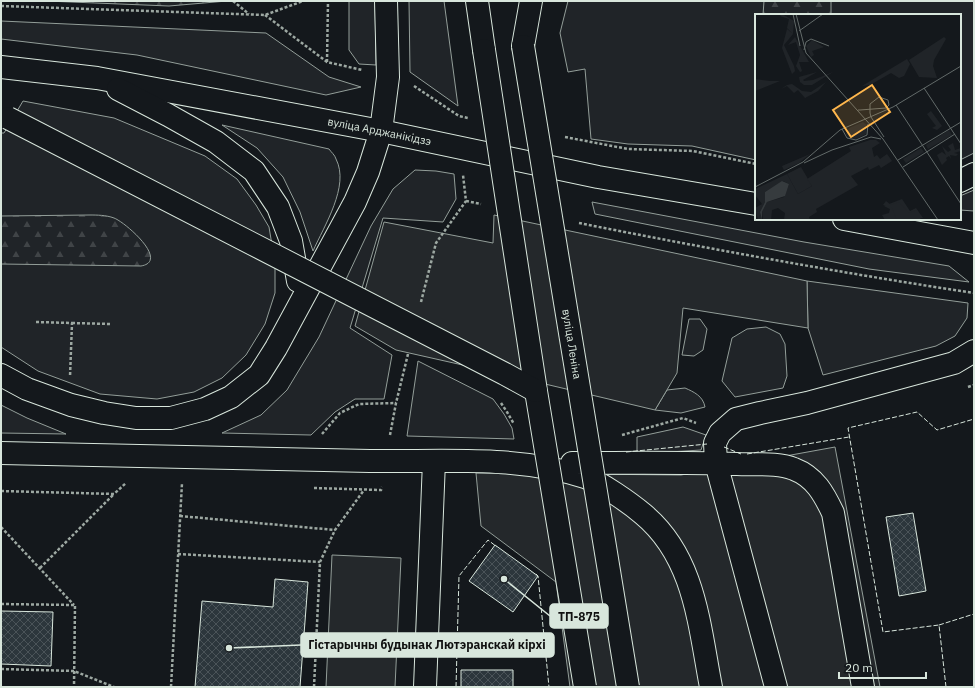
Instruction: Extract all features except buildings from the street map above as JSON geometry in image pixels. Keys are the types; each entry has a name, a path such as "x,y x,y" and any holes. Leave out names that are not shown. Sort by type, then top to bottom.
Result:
{"main road":[{"path":"1,375 27,389 71,405 104,413 136,418 171,418 205,409 231,397 259,375 295,314 355,202 368,172 381,131 388,76 386,1"},
{"path":"477,1 536,391 585,687"},
{"name":"вуліца Леніна","path":"517,1 523,46 628,687"},
{"path":"523,46 531,1"},
{"name":"вуліца Арджанікідзэ","path":"1,67 97,78 381,131 598,177 755,204"},
{"path":"97,78 216,142 254,171 278,207 291,241 298,278 295,314"},
{"path":"5,117 536,391"},
{"path":"961,180 974,174"},
{"path":"850,220 974,242"},
{"path":"776,687 716,463 715,443 720,433 736,420 760,413 807,404 954,363 974,351"},
{"path":"1,453 434,462 716,463 775,465 794,469 810,478 824,494 833,513 863,687"},
{"path":"424,687 434,462"},
{"path":"513,462 558,470 588,478 644,514 668,540 684,568 694,598 711,687"}],"path":[{"path":"233,1 250,15"},
{"path":"1,6 265,15 303,1"},
{"path":"327,62 328,1"},
{"path":"459,116 473,119"},
{"path":"562,136 628,148 693,151 755,164"},
{"path":"421,304 436,244 466,201 481,204"},
{"path":"572,222 848,274 974,293"},
{"path":"36,322 111,324"},
{"path":"70,383 72,323"},
{"path":"309,488 381,490 396,403 409,350"},
{"path":"967,388 974,385"},
{"path":"621,436 683,418 720,433"},
{"path":"40,568 128,481"},
{"path":"171,687 182,483 174,482"},
{"path":"314,687 320,562 335,530 364,490"},
{"path":"1,491 114,494"},
{"path":"180,516 335,530"},
{"path":"1,527 75,605 74,687"},
{"path":"178,554 320,562"},
{"path":"1,604 75,605"},
{"path":"1,669 74,671 114,687"}],"green space":[{"path":"46,1 227,1 169,6"},
{"path":"349,1 375,1 376,65 359,64 349,50"},
{"path":"409,1 444,1 458,106 410,72"},
{"path":"568,1 974,1 974,153 961,160 961,14 755,14 755,160 692,146 628,144 591,139 585,69 568,72 560,33"},
{"path":"764,1 831,1 831,14 763,14"},
{"path":"1,21 266,33 329,77 361,87 326,95 137,55 1,39"},
{"path":"23,101 114,118 205,156 237,179 256,205 269,227 275,263 275,293 265,324 246,355 222,378 194,392 157,399 100,394 38,371 1,347 1,133 4,133"},
{"path":"222,125 329,149 334,155 339,170 340,181 338,193 329,218 313,251 300,212 283,177 257,148"},
{"path":"415,170 454,174 456,199 443,222 383,218 350,328 392,355 384,399 355,399 335,412 311,435 222,433 261,415 287,390 319,337 371,226 393,189"},
{"path":"974,190 974,211 961,210 961,196"},
{"path":"592,202 804,242 949,266 969,282 869,269 595,214"},
{"path":"89,215 111,217 127,226 148,250 151,257 149,263 141,266 1,264 1,216"},
{"path":"807,281 968,303 967,318 955,336 936,346 823,375 808,328"},
{"path":"689,319 700,319 707,329 703,350 694,356 682,355"},
{"path":"766,327 780,334 785,344 787,376 783,388 735,397 722,381 732,338 747,329"},
{"path":"418,361 493,399 512,428 514,439 407,436"},
{"path":"685,388 700,397 705,407 681,413 655,410 667,390"},
{"path":"1,405 27,418 66,434 1,433"},
{"path":"683,427 706,435 701,450 637,454 637,437"}],"shaded area":[{"path":"494,215 807,281 808,328 683,308 677,373 655,410 396,350 355,326 384,222 493,243"},
{"path":"835,447 880,687 570,687 556,582 481,526 476,473 681,475"},
{"path":"332,555 401,558 395,687 326,687"}],"fence":[{"path":"946,687 939,625 883,632 848,428 917,412 937,430 974,419"},
{"path":"747,454 849,437"},
{"path":"626,452 707,444"},
{"path":"724,447 741,454"},
{"path":"456,687 459,576 488,540 497,547"},
{"path":"536,574 538,576 549,687"},
{"path":"939,625 974,614"}],"place":[{"name":"ТП-875","path":"504,579"},
{"name":"Гістарычны будынак Лютэранскай кірхі","path":"229,648"}]}
